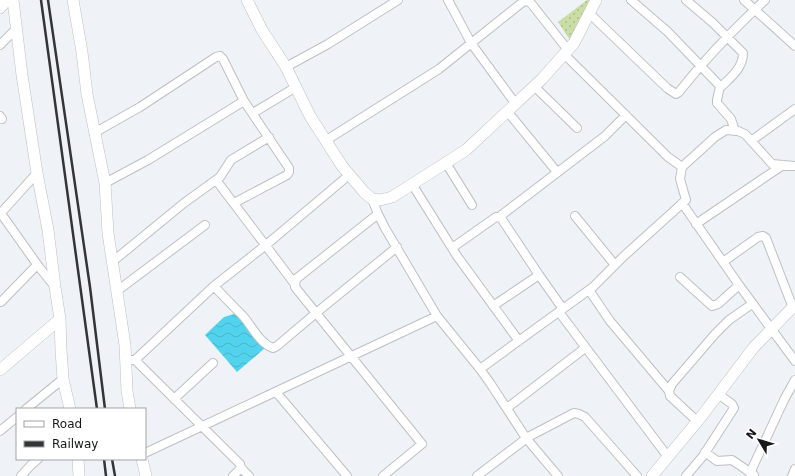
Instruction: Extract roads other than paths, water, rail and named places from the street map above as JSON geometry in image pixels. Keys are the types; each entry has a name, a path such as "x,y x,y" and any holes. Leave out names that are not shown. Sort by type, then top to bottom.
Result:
{"street":[{"path":"0,8 7,0"},
{"path":"13,0 22,75 37,173 48,230 60,319 63,379 70,408"},
{"path":"73,0 82,52 87,94 105,183 108,233 112,262 130,360 127,391 130,408"},
{"path":"286,67 328,44 398,0"},
{"path":"448,0 471,43 515,103"},
{"path":"372,199 380,200 392,197 466,150 542,79 574,44 596,0"},
{"path":"631,0 668,32 721,87"},
{"path":"686,0 743,52 742,62 721,87 717,100 731,119 735,131"},
{"path":"744,0 795,46"},
{"path":"590,14 667,88 676,94 727,36 765,0"},
{"path":"249,1 262,30 286,67 310,116 349,176 372,199 378,214 437,316 480,369 526,438 558,476"},
{"path":"325,141 439,69 524,1 527,1 530,2 566,52 668,157 682,167"},
{"path":"0,45 16,29"},
{"path":"94,133 140,107 216,57 220,56 224,59 244,101 289,168 289,172 286,175 234,203"},
{"path":"534,86 577,128"},
{"path":"253,113 296,87"},
{"path":"105,183 148,160 244,101"},
{"path":"751,141 795,109"},
{"path":"507,111 557,172"},
{"path":"452,248 498,217 605,136 626,115"},
{"path":"480,369 589,290 686,200 680,179 682,167 715,137 726,130 745,134 772,164 794,166"},
{"path":"112,262 184,203 220,177 231,160 268,137"},
{"path":"446,162 472,205"},
{"path":"696,224 783,165"},
{"path":"37,173 0,213 37,265 55,287"},
{"path":"130,360 214,286 349,176"},
{"path":"216,180 294,283 294,287 422,444 383,476"},
{"path":"412,184 452,248 519,341"},
{"path":"682,203 752,304 795,361"},
{"path":"294,283 296,279 378,214"},
{"path":"575,216 615,265"},
{"path":"498,217 501,218 585,348 668,457"},
{"path":"117,291 205,225"},
{"path":"652,476 697,421 754,346 794,306 766,238 763,236 758,237 722,262"},
{"path":"214,286 243,316 265,343 272,348 278,346 397,247"},
{"path":"0,302 37,265"},
{"path":"493,306 539,276"},
{"path":"680,277 712,306 718,304 739,285"},
{"path":"589,290 610,322 668,391 670,396 697,421"},
{"path":"668,391 672,384 715,334 729,320 752,304"},
{"path":"146,453 437,316"},
{"path":"0,370 60,319"},
{"path":"507,408 585,348"},
{"path":"130,360 174,398 240,464 241,468 249,476"},
{"path":"174,398 213,363"},
{"path":"27,408 63,379"},
{"path":"705,452 717,461 732,460 752,474 784,400 795,380"},
{"path":"276,392 347,476"},
{"path":"686,476 705,452 734,408 732,404 718,394"},
{"path":"479,476 523,442 526,438 574,413 585,417 637,476"},
{"path":"0,431 16,418"},
{"path":"21,476 37,460"},
{"path":"78,460 80,476"},
{"path":"142,460 146,476"},
{"path":"233,476 241,468"},
{"path":"792,476 795,469"}],"water":[{"path":"237,313 265,348 237,372 205,335 224,317"}],"railway":[{"path":"41,0 97,408"},
{"path":"48,0 90,287 105,408"},
{"path":"104,460 106,476"},
{"path":"112,460 115,476"}]}
